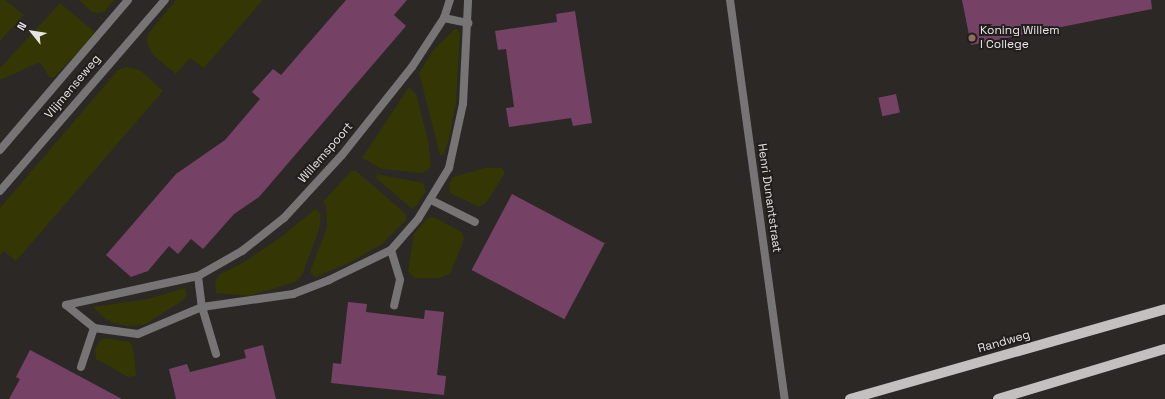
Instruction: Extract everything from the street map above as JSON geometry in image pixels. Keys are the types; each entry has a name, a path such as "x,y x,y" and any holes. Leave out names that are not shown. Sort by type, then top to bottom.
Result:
{"main road":[{"name":"Randweg","path":"850,399 1165,309"},
{"path":"998,399 1165,349"}],"street":[{"name":"Vlijmenseweg","path":"0,150 128,0"},
{"name":"Vlijmenseweg","path":"0,191 165,0"},
{"name":"Willemspoort","path":"94,328 66,305 198,276 242,251 284,218 342,155 412,67 444,18 450,0"},
{"path":"81,367 94,328 138,334 202,307 283,297 329,280 391,250 431,200 449,168 463,104 468,0"},
{"name":"Henri Dunantstraat","path":"730,0 785,399"},
{"path":"444,18 468,24"},
{"path":"431,200 475,222"},
{"path":"391,250 400,280 394,305"},
{"path":"198,276 202,307 216,354"}],"shaded area":[{"path":"0,0 5,0 24,15 0,41"},
{"path":"79,0 114,0 104,12 98,13 92,12"},
{"path":"176,0 263,0 204,68 190,58 176,74 153,55 147,43 148,34"},
{"path":"60,3 95,32 84,46 54,77 49,77 40,62 0,80 0,68"},
{"path":"456,28 460,33 456,103 449,138 444,154 440,155 419,73 434,49"},
{"path":"126,67 140,70 163,91 16,261 4,251 0,255 0,208 118,70"},
{"path":"409,87 416,94 428,140 431,167 423,173 382,169 362,158"},
{"path":"485,168 502,168 505,173 486,203 479,207 450,193 449,184 453,177"},
{"path":"351,171 356,171 406,214 406,220 382,244 349,263 315,277 310,272 327,227 326,206 323,202"},
{"path":"377,174 423,183 426,191 416,206 411,208 376,178"},
{"path":"315,209 321,214 319,230 302,275 295,282 249,296 216,293 215,281 220,274 241,264 284,235"},
{"path":"434,217 463,233 464,240 450,274 440,278 414,278 408,271 414,234 427,218"},
{"path":"185,288 187,295 182,301 144,325 127,326 113,323 103,317 93,307 148,299"},
{"path":"106,338 130,342 133,347 136,376 128,377 96,359 95,349 100,340"}],"building":[{"path":"346,0 407,0 394,15 406,26 259,197 234,214 203,249 191,239 178,254 169,246 148,271 131,277 106,255 176,174 225,140 260,99 252,92 273,69 281,75"},
{"path":"962,0 1151,0 1152,9 971,45"},
{"path":"575,11 592,123 573,126 571,118 509,127 506,108 514,107 506,49 498,50 495,31 557,22 556,14"},
{"path":"896,94 900,113 882,116 878,98"},
{"path":"512,194 605,243 564,319 472,270"},
{"path":"348,302 367,304 366,312 424,319 425,310 444,312 437,375 446,376 444,395 331,383 333,363 341,364"},
{"path":"263,345 276,399 176,399 169,369 187,364 190,372 246,358 244,350"},
{"path":"30,350 122,399 9,399 20,379 16,377"}],"place":[{"name":"Koning Willem I College","path":"972,38"}]}
